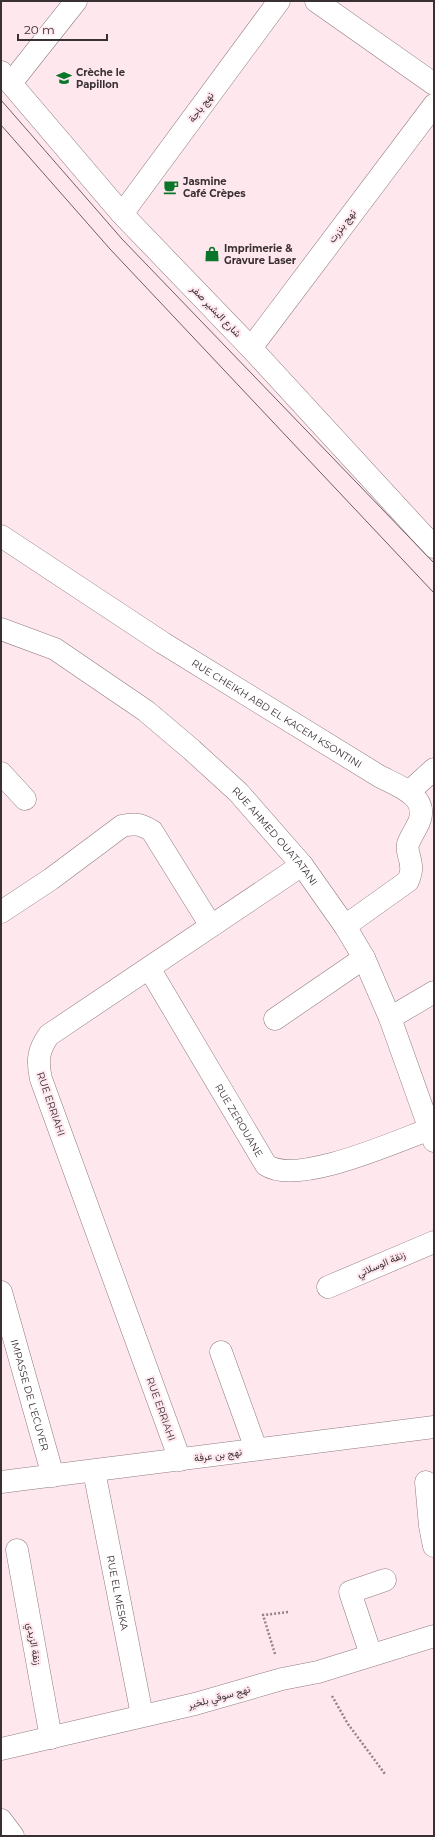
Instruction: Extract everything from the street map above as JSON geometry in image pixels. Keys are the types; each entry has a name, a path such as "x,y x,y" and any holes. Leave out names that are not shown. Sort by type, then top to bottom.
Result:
{"street":[{"path":"6,78 76,1"},
{"name":"نهج باجة","path":"122,214 280,1"},
{"path":"316,1 434,84"},
{"name":"شارع البشير صفر","path":"6,78 122,214 251,348 434,547"},
{"name":"نهج بنزرت","path":"251,348 434,105"},
{"name":"RUE CHEIKH ABD EL KACEM KSONTINI","path":"1,536 163,643 372,772 410,792 418,800 422,811 408,844 407,850 412,866 408,881 345,926"},
{"name":"RUE AHMED OUATATANI","path":"1,629 55,649 146,711 238,792 302,865 345,926 364,958 390,1018 432,1135"},
{"path":"410,792 434,769"},
{"path":"1,772 25,799"},
{"path":"1,912 51,879 122,826 132,824 143,825 152,832 211,926"},
{"name":"RUE ERRIAHI","path":"180,1460 41,1079 39,1069 40,1047 49,1035 302,865"},
{"path":"275,1019 364,958"},
{"name":"RUE ZEROUANE","path":"149,968 263,1161 272,1170 304,1171 432,1135"},
{"path":"390,1018 434,992"},
{"name":"زنقة الوسلاتي","path":"328,1287 434,1242"},
{"name":"IMPASSE DE L'ECUYER","path":"1,1292 53,1476"},
{"path":"221,1352 256,1449"},
{"name":"نهج بن عرفة","path":"1,1482 434,1427"},
{"name":"RUE EL MESKA","path":"94,1471 142,1715"},
{"path":"426,1482 430,1526 434,1546"},
{"name":"زنقة الزيدي","path":"16,1550 51,1738"},
{"path":"371,1655 350,1592 385,1580"},
{"name":"نهج سوقي بلخير","path":"1,1749 142,1715 195,1704 282,1680 318,1672 434,1636"}],"path":[{"path":"282,1680 263,1615 289,1612"},
{"path":"318,1672 348,1724 385,1774"}],"tram line":[{"path":"1,100 122,239 434,563"},
{"path":"1,125 110,249 434,593"}],"place":[{"name":"Crèche le Papillon","path":"64,78"},
{"name":"Jasmine Café Crèpes","path":"171,187"},
{"name":"Imprimerie & Gravure Laser","path":"212,254"}]}
